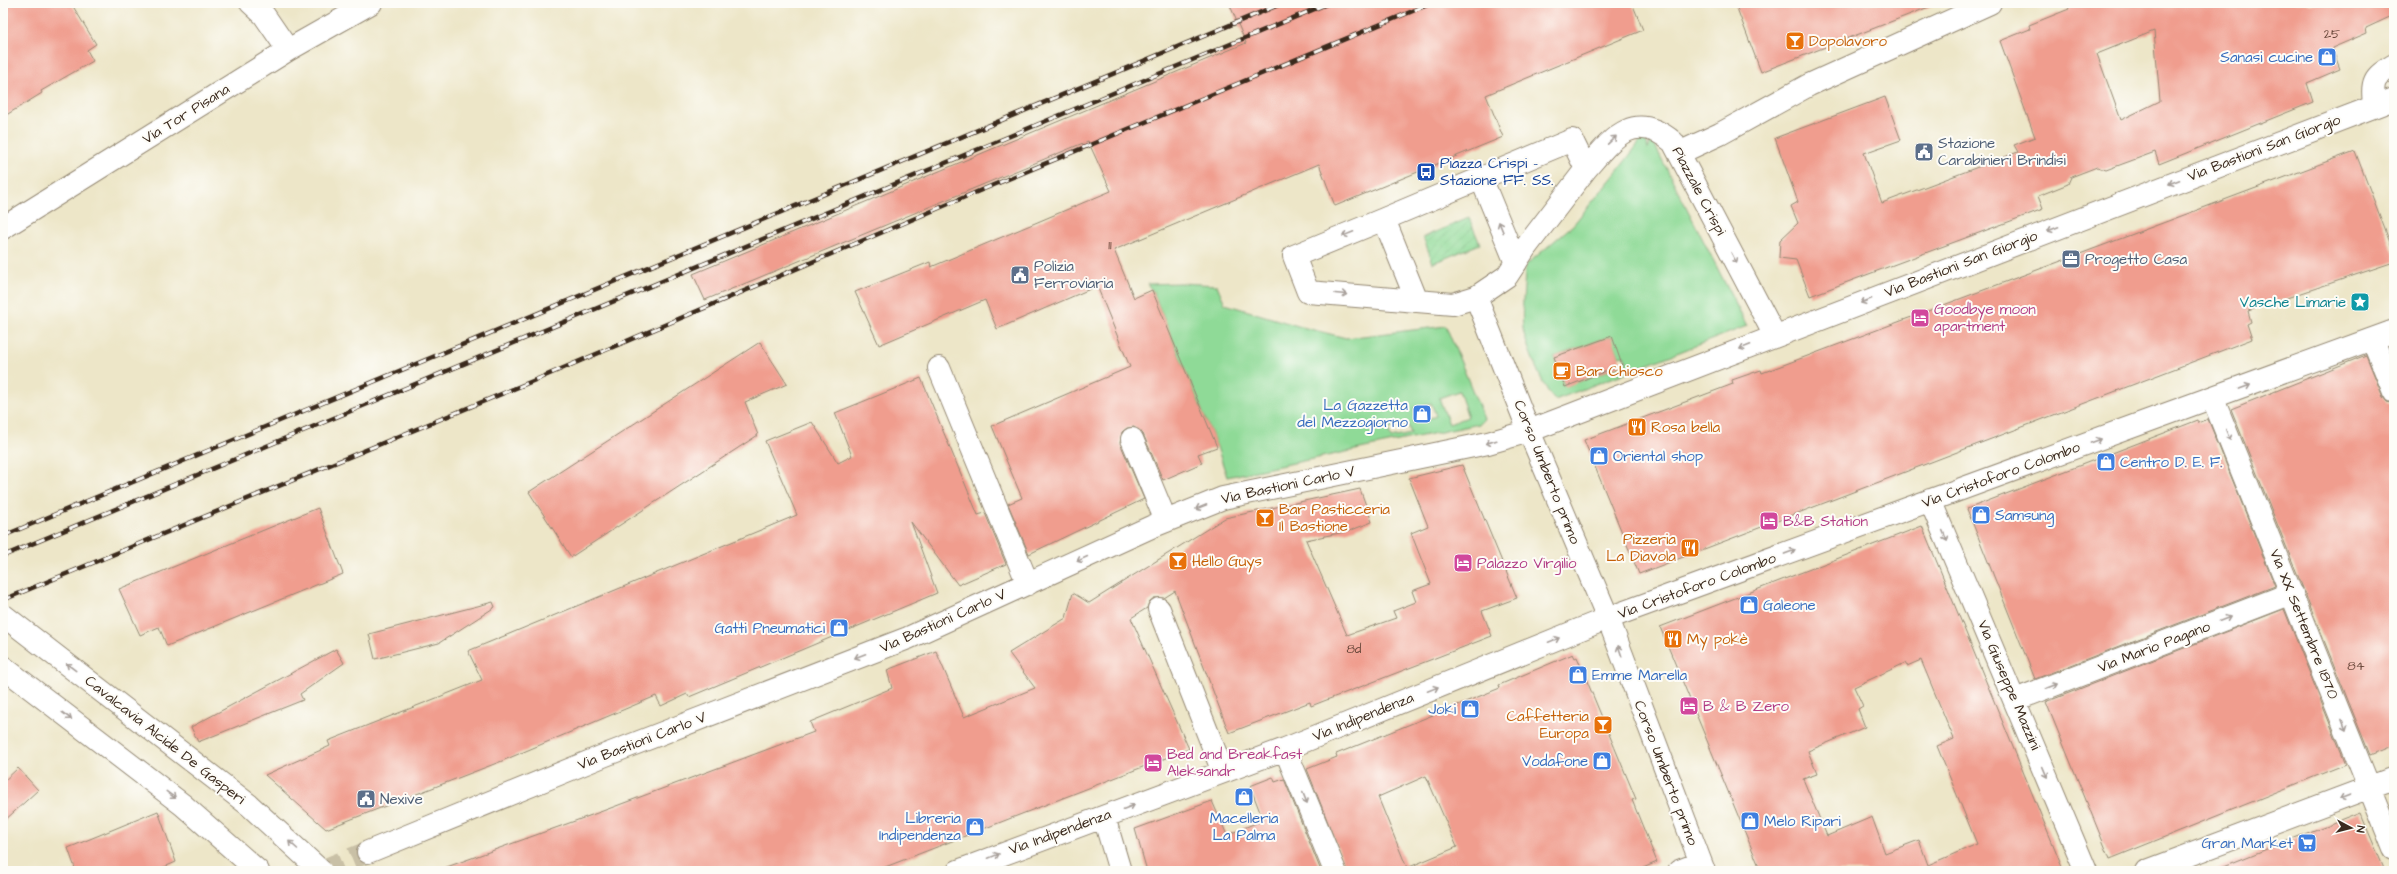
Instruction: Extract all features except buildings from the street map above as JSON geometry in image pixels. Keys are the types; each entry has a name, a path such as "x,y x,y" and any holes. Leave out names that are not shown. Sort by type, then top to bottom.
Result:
{"street":[{"path":"251,3 264,15 288,50"},
{"name":"Via Tor Pisana","path":"3,228 288,50 371,3"},
{"path":"1679,154 1720,134 1809,85 1990,3"},
{"path":"2384,102 2372,84 2378,74 2394,65"},
{"name":"Via Bastioni San Giorgio","path":"1529,430 2384,102"},
{"name":"Piazzale Crispi","path":"1384,219 1294,256 1308,292 1453,304 1476,297 1507,276 1586,169 1613,138 1624,131 1637,127 1650,129 1662,133 1673,142 1775,336"},
{"path":"1417,300 1384,219 1572,140 1586,169"},
{"path":"1481,178 1516,263"},
{"name":"Corso Umberto primo","path":"1476,297 1529,430 1608,618 1702,867"},
{"name":"Via Cristoforo Colombo","path":"1608,618 1930,500 2213,399 2394,331"},
{"path":"2372,340 2394,392"},
{"path":"938,368 1028,584"},
{"name":"Via XX Settembre 1870","path":"2213,399 2394,849"},
{"name":"Via Bastioni Carlo V","path":"368,852 603,756 908,638 1166,521 1223,498 1488,443 1529,430"},
{"path":"1132,439 1166,521"},
{"name":"Via Giuseppe Mazzini","path":"1930,500 2086,871"},
{"name":"Via Mario Pagano","path":"2015,700 2292,593"},
{"path":"1158,609 1223,772"},
{"name":"Cavalcavia Alcide De Gasperi","path":"3,615 249,805 321,871"},
{"name":"Via Indipendenza","path":"958,871 1223,772 1608,618"},
{"path":"3,667 183,805 258,871"},
{"path":"1284,748 1335,871"},
{"path":"2148,871 2394,778"},
{"path":"1104,817 1120,871"},
{"path":"1679,871 1702,867"}],"green space":[{"path":"1645,135 1648,149 1652,140 1747,326 1555,400 1541,378 1524,335 1522,313 1525,266 1573,225","holes":["1611,336 1619,356 1624,355 1627,363 1565,387 1554,357"]},
{"path":"1469,218 1480,244 1433,263 1423,237"},
{"path":"1180,283 1217,285 1225,304 1298,326 1346,338 1446,326 1484,419 1479,424 1227,477 1217,447 1152,290 1147,284","holes":["1459,391 1468,417 1449,424 1439,398","1431,403 1436,416 1418,422 1414,409","1408,425 1411,434 1391,438 1388,429"]}],"tunnel":[{"path":"321,871 368,852"}],"railway":[{"path":"3,536 1283,3"},
{"path":"3,556 1329,3"},
{"path":"3,600 540,378 979,191 1432,3"}],"place":[{"name":"Dopolavoro","path":"1795,41"},
{"name":"Sanasi cucine","path":"2327,57"},
{"name":"Stazione Carabinieri Brindisi","path":"1924,152"},
{"name":"Piazza Crispi - Stazione FF. SS.","path":"1426,172"},
{"name":"Progetto Casa","path":"2071,259"},
{"name":"Polizia Ferroviaria","path":"1020,275"},
{"name":"Vasche Limarie","path":"2360,302"},
{"name":"Goodbye moon apartment","path":"1920,318"},
{"name":"Bar Chiosco","path":"1562,371"},
{"name":"La Gazzetta del Mezzogiorno","path":"1422,414"},
{"name":"Rosa bella","path":"1637,427"},
{"name":"Oriental shop","path":"1599,456"},
{"name":"Centro D. E. F.","path":"2106,462"},
{"name":"Samsung","path":"1981,515"},
{"name":"Bar Pasticceria Il Bastione","path":"1265,518"},
{"name":"B&B Station","path":"1769,521"},
{"name":"Pizzeria La Diavola","path":"1690,548"},
{"name":"Hello Guys","path":"1178,561"},
{"name":"Palazzo Virgilio","path":"1463,563"},
{"name":"Galeone","path":"1749,605"},
{"name":"Gatti Pneumatici","path":"839,628"},
{"name":"My pokè","path":"1673,639"},
{"name":"Emme Marella","path":"1578,675"},
{"name":"B & B Zero","path":"1689,706"},
{"name":"Joki","path":"1470,709"},
{"name":"Caffetteria Europa","path":"1603,725"},
{"name":"Vodafone","path":"1602,761"},
{"name":"Bed and Breakfast Aleksandr","path":"1153,763"},
{"name":"Macelleria La Palma","path":"1244,797"},
{"name":"Nexive","path":"366,799"},
{"name":"Melo Ripari","path":"1750,821"},
{"name":"Libreria Indipendenza","path":"975,827"},
{"name":"Gran Market","path":"2307,843"}]}
